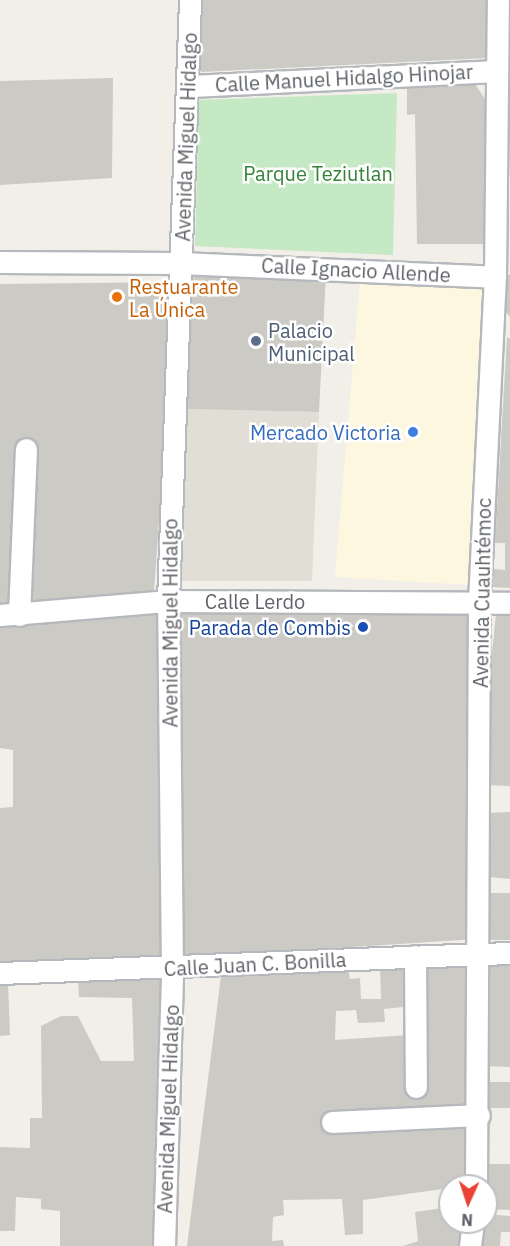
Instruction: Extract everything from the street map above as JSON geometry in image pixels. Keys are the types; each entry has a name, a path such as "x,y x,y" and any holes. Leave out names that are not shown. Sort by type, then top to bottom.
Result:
{"street":[{"name":"Avenida Miguel Hidalgo","path":"164,1246 172,969 168,601 180,260 191,86 190,0"},
{"name":"Avenida Cuauhtémoc","path":"477,1174 480,952 479,602 502,322 495,277 498,0"},
{"name":"Calle Manuel Hidalgo Hinojar","path":"191,86 497,71"},
{"path":"0,252 180,260"},
{"name":"Calle Ignacio Allende","path":"0,262 180,260 495,277"},
{"path":"10,615 26,449"},
{"name":"Calle Lerdo","path":"10,615 168,601 510,603"},
{"name":"Calle Juan C. Bonilla","path":"0,973 172,969 480,952 510,953"},
{"path":"415,956 416,1087"},
{"path":"332,1122 479,1115"}],"shaded area":[{"name":"Mercado Victoria","path":"360,280 485,287 471,585 335,577"},
{"path":"185,409 319,412 312,581 176,581"}],"green space":[{"name":"Parque Teziutlan","path":"397,93 393,255 195,246 199,100"}],"building":[{"path":"201,0 487,0 487,58 201,72"},
{"path":"113,78 112,178 0,185 0,81"},
{"path":"407,83 475,84 487,102 489,244 417,244 415,114 407,115"},
{"name":"Palacio Municipal","path":"194,268 326,273 319,412 185,409"},
{"path":"508,275 510,275 510,317 505,310"},
{"path":"176,282 154,592 0,603 0,284"},
{"path":"507,337 510,339 510,588 493,587 494,569 505,570 505,543 495,543"},
{"path":"162,613 168,962 0,970 0,808 13,807 13,750 0,748 0,625"},
{"path":"176,613 476,615 477,939 179,958 181,749"},
{"path":"496,614 510,614 510,786 488,785 487,703"},
{"path":"510,812 510,879 488,877 487,813"},
{"path":"489,893 510,893 510,940 487,940"},
{"path":"489,957 510,957 510,1067 485,1066"},
{"path":"475,958 467,1105 322,1116 323,1131 468,1119 466,1174 438,1174 438,1190 363,1200 363,1234 345,1235 342,1199 283,1200 284,1215 273,1217 272,1241 283,1240 284,1246 187,1246 221,976 348,968 350,979 360,978 361,999 381,999 380,966 411,963 412,1006 384,1009 385,1022 358,1023 356,1010 336,1011 335,1040 409,1035 406,1097 422,1098 422,962"},
{"path":"78,977 163,977 160,1246 60,1246 60,1211 41,1209 41,1199 16,1197 15,1231 0,1231 0,1147 30,1148 30,1118 42,1118 41,1026 61,1016 78,1016 101,1061 134,1061 132,998 79,997"},
{"path":"0,984 8,984 10,1035 0,1036"},
{"path":"486,1082 510,1082 510,1108 486,1108"},
{"path":"485,1164 510,1164 510,1210 498,1210 498,1174 485,1174"},
{"path":"438,1209 438,1234 460,1234 459,1246 403,1246 418,1241 415,1212"},
{"path":"498,1215 510,1216 510,1232 501,1232 500,1246 481,1246 483,1234 498,1234"}],"place":[{"name":"Restuarante La Única","path":"117,297"},
{"name":"Palacio Municipal","path":"256,341"},
{"name":"Mercado Victoria","path":"413,432"},
{"name":"Parada de Combis","path":"363,627"}]}
